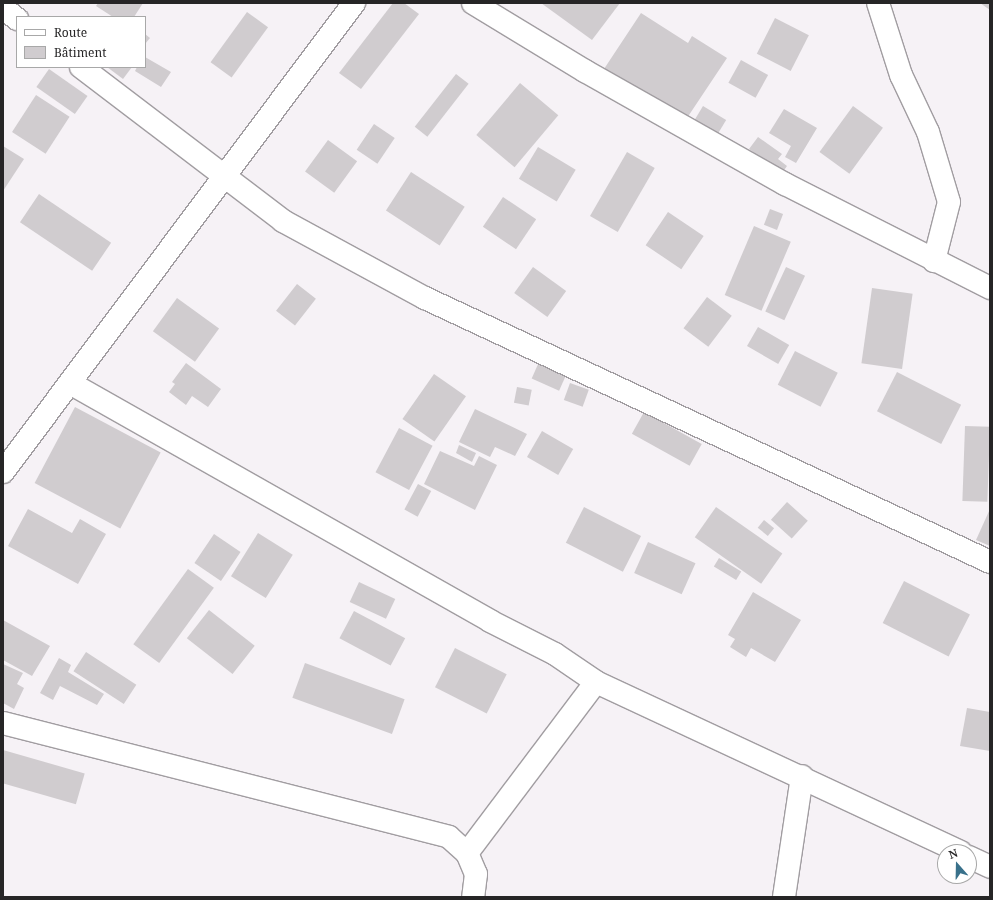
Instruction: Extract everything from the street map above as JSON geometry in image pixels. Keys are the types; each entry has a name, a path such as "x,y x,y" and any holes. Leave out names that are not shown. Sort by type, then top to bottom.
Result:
{"street":[{"path":"3,472 354,3"},
{"path":"473,3 585,71 778,180 934,261 990,288"},
{"path":"878,3 901,75 928,132 949,202 934,261"},
{"path":"3,8 16,18"},
{"path":"82,68 225,174 283,221 425,298 990,562"},
{"path":"70,383 490,621 555,654 596,682 802,776 943,844"},
{"path":"467,854 596,682"},
{"path":"3,723 449,837 467,854 476,874 473,897"},
{"path":"784,897 802,776"},
{"path":"977,860 990,867"}],"building":[{"path":"98,3 143,3 135,16 111,16 96,6"},
{"path":"393,3 404,3 419,14 361,89 339,73"},
{"path":"541,3 620,3 592,40"},
{"path":"980,3 990,3 990,10"},
{"path":"247,12 268,27 232,77 211,62"},
{"path":"641,13 688,43 692,36 727,58 683,124 602,72"},
{"path":"775,18 809,35 791,71 757,54"},
{"path":"146,35 150,38 146,43"},
{"path":"146,58 171,72 161,87 135,71 136,68 146,68"},
{"path":"741,60 768,75 756,98 728,83"},
{"path":"108,68 131,68 123,79"},
{"path":"49,69 88,96 75,114 36,87"},
{"path":"456,74 469,84 427,137 415,127"},
{"path":"520,83 558,115 515,167 476,135"},
{"path":"36,95 70,117 46,154 12,132"},
{"path":"703,106 726,120 715,138 692,124"},
{"path":"853,106 883,128 849,174 819,152"},
{"path":"784,109 817,128 796,163 785,157 791,146 769,133"},
{"path":"374,124 395,138 377,164 357,150"},
{"path":"758,137 782,154 778,159 787,166 782,173 749,149"},
{"path":"328,140 357,161 334,193 305,172"},
{"path":"3,146 24,159 3,191"},
{"path":"538,147 576,170 557,201 519,179"},
{"path":"627,152 655,168 618,232 590,216"},
{"path":"411,172 465,207 440,245 386,211"},
{"path":"39,194 111,243 92,271 20,222"},
{"path":"503,197 536,219 516,249 483,227"},
{"path":"770,209 783,214 777,230 764,225"},
{"path":"668,212 704,236 681,269 646,245"},
{"path":"754,226 791,242 762,311 725,295"},
{"path":"533,267 566,291 547,317 514,293"},
{"path":"786,267 805,276 784,320 765,311"},
{"path":"297,284 316,299 295,326 276,311"},
{"path":"872,288 913,294 902,369 861,363"},
{"path":"707,297 732,316 708,347 684,328"},
{"path":"177,298 219,329 195,362 153,331"},
{"path":"758,327 789,345 778,364 747,346"},
{"path":"795,351 838,373 821,407 778,385"},
{"path":"539,362 566,374 559,391 532,378"},
{"path":"186,363 221,389 208,407 192,396 186,405 169,392 175,384 172,382"},
{"path":"897,372 961,405 941,444 877,411"},
{"path":"434,374 466,396 434,441 402,419"},
{"path":"570,383 589,390 583,407 564,400"},
{"path":"517,387 532,390 529,406 514,403"},
{"path":"75,407 161,453 120,528 35,483"},
{"path":"475,409 527,434 515,456 495,447 490,457 459,442"},
{"path":"644,412 702,444 690,466 632,434"},
{"path":"965,426 990,427 987,502 962,501"},
{"path":"399,428 433,446 409,490 376,472"},
{"path":"542,431 573,449 558,475 527,457"},
{"path":"459,445 476,453 472,462 456,453"},
{"path":"440,451 474,466 479,456 497,465 475,510 424,484"},
{"path":"418,484 431,491 418,517 404,510"},
{"path":"787,502 808,521 792,539 771,520"},
{"path":"584,507 641,536 623,572 566,543"},
{"path":"716,507 782,553 761,584 695,537"},
{"path":"28,509 72,533 80,519 106,534 78,584 8,546"},
{"path":"990,509 990,546 976,540"},
{"path":"764,520 774,528 768,536 758,528"},
{"path":"258,533 293,555 266,598 231,576"},
{"path":"214,534 241,552 221,581 194,563"},
{"path":"648,542 696,563 682,594 634,573"},
{"path":"719,558 741,571 736,580 714,567"},
{"path":"188,569 214,588 159,663 133,644"},
{"path":"904,581 970,615 949,656 883,623"},
{"path":"359,582 395,599 386,619 350,602"},
{"path":"753,592 801,620 775,662 751,648 746,657 730,647 735,639 728,635"},
{"path":"209,610 255,646 233,674 187,638"},
{"path":"354,611 405,638 391,666 339,638"},
{"path":"3,620 50,646 32,676 3,660"},
{"path":"455,648 507,674 487,714 435,687"},
{"path":"86,652 136,685 124,704 73,671"},
{"path":"59,658 71,665 68,672 104,694 97,705 60,686 53,700 40,693"},
{"path":"305,663 405,699 392,734 292,698"},
{"path":"3,664 23,673 17,684 24,688 14,709 3,703"},
{"path":"967,708 990,712 990,751 960,746"},
{"path":"3,750 85,773 76,804 3,783"}]}
